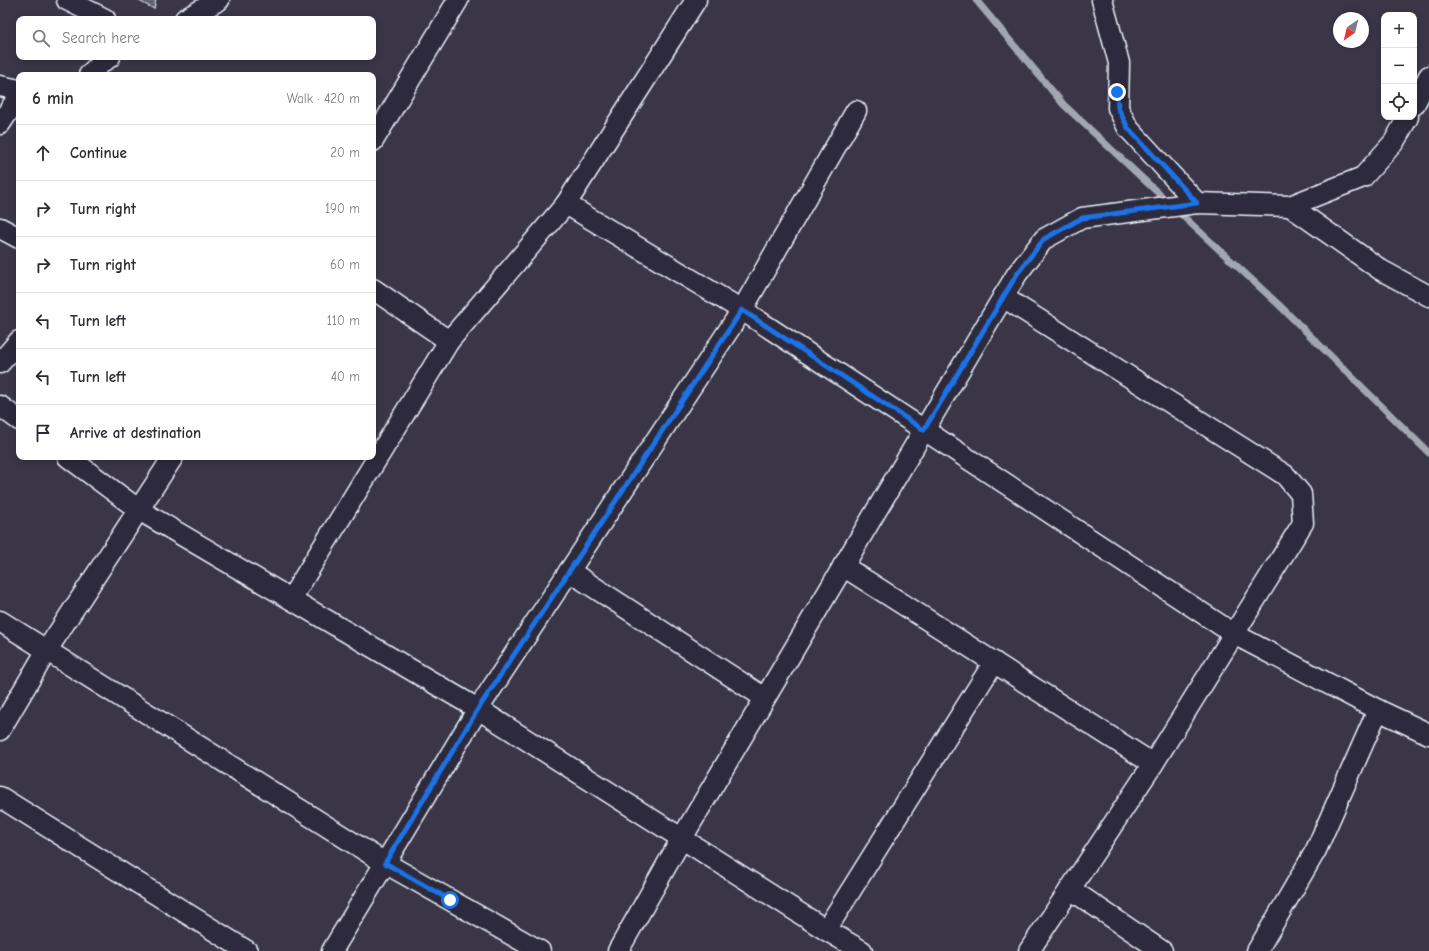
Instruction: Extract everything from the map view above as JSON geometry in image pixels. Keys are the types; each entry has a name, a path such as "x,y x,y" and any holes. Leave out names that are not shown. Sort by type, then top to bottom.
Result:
{"street":[{"path":"67,0 99,16"},
{"path":"190,16 219,0"},
{"path":"376,136 458,0"},
{"path":"291,599 449,341 566,204 696,0"},
{"path":"1102,0 1119,63 1118,108 1128,128 1197,203"},
{"path":"92,72 105,60"},
{"path":"1417,99 1429,76"},
{"path":"0,86 16,89"},
{"path":"0,124 16,100"},
{"path":"332,951 478,709 742,310 856,110"},
{"path":"618,951 682,838 1003,297 1017,274 1044,239 1082,218 1197,203 1290,206 1364,177 1394,142 1406,120"},
{"path":"566,204 742,310 1234,634 1378,710 1429,734"},
{"path":"1290,206 1381,270 1429,296"},
{"path":"0,228 16,236"},
{"path":"376,291 449,341"},
{"path":"1003,297 1285,475 1301,494 1303,523 1153,764 1029,951"},
{"path":"0,363 16,344"},
{"path":"0,406 16,418"},
{"path":"72,460 139,510 478,709 826,930 862,951"},
{"path":"0,730 47,650 171,460"},
{"path":"843,566 1153,764"},
{"path":"569,572 765,698"},
{"path":"0,621 385,863 540,951"},
{"path":"826,930 994,662"},
{"path":"1257,951 1316,850 1378,710"},
{"path":"0,797 247,951"},
{"path":"1070,890 1162,951"}],"building":[{"path":"156,0 154,9 139,1"}],"waterway":[{"path":"976,0 1064,105 1278,304 1429,453"}],"route":[{"path":"450,900 385,863 478,709 742,310 924,430 1017,274 1044,239 1082,218 1197,203 1128,128 1118,108 1117,92"}]}
